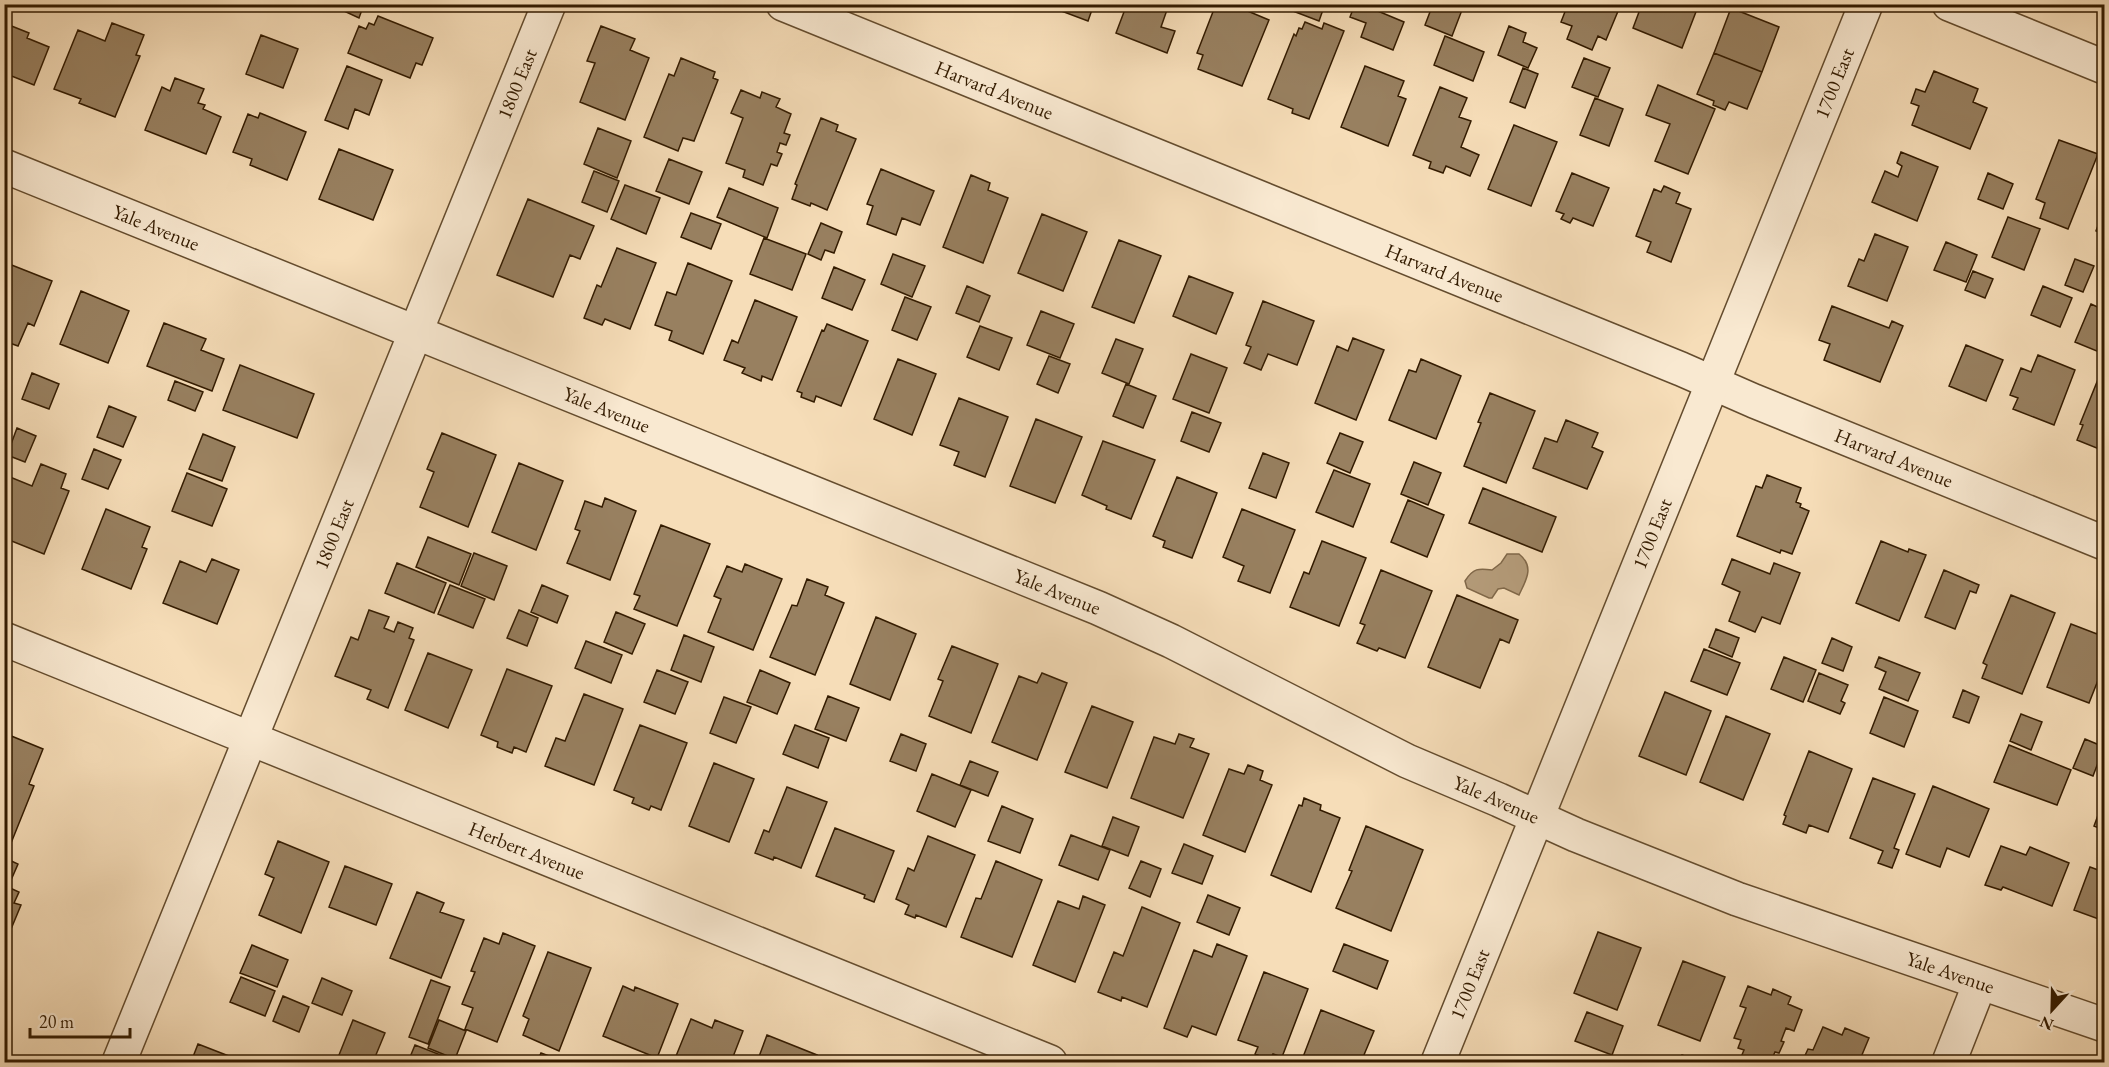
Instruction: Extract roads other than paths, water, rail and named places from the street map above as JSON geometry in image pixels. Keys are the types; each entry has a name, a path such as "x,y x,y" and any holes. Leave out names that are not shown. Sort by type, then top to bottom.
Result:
{"street":[{"name":"1800 East","path":"119,1062 549,4"},
{"name":"Harvard Avenue","path":"783,4 2104,543"},
{"name":"1700 East","path":"1438,1062 1866,4"},
{"path":"1948,4 2104,67"},
{"name":"Yale Avenue","path":"4,166 1098,608 1171,641 1387,751 1576,836 1737,899 2104,1025"},
{"name":"Herbert Avenue","path":"4,639 1050,1062"},
{"path":"1949,1062 1980,983"}]}
